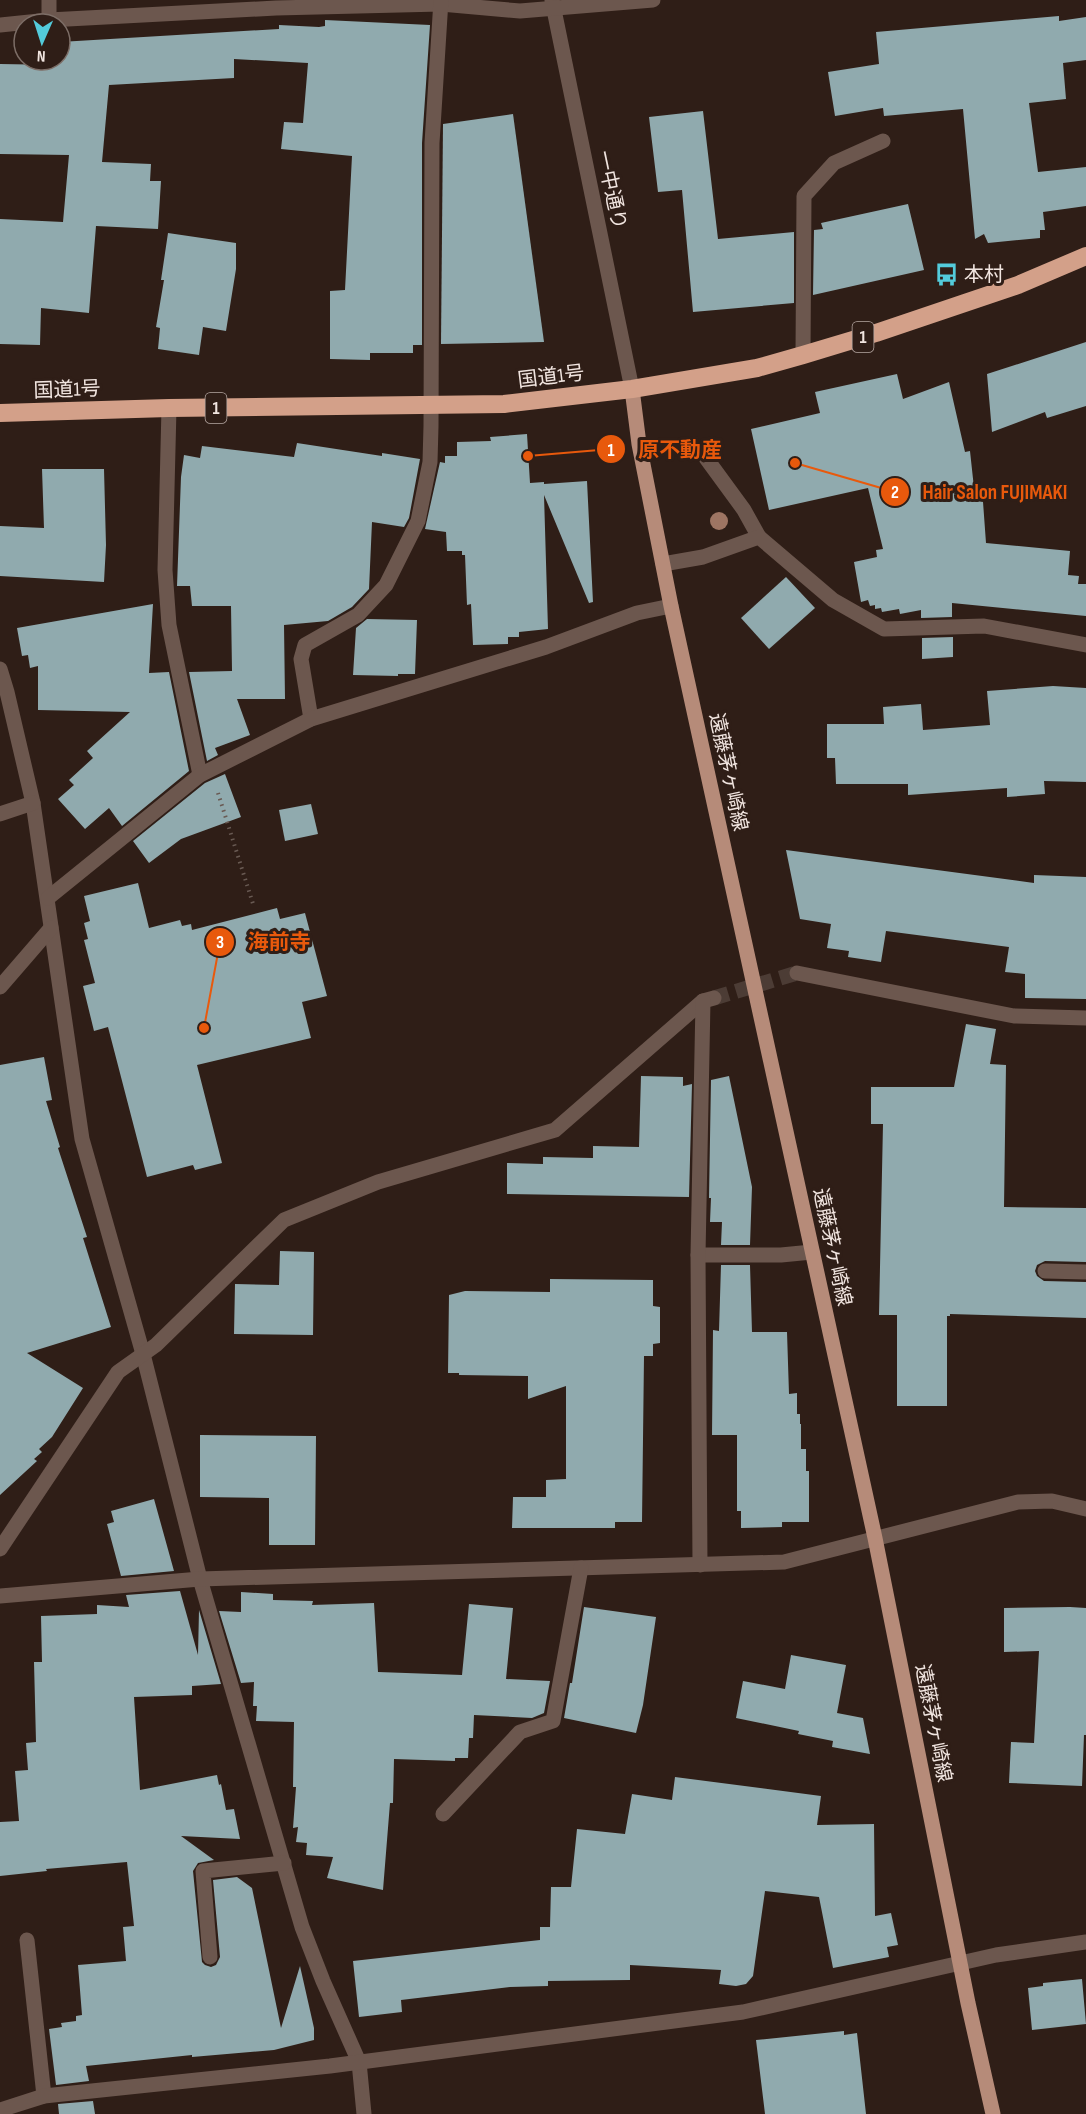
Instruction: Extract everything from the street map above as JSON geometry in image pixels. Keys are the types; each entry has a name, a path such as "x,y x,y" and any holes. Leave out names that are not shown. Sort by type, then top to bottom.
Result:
{"highway":[{"name":"国道1号","path":"0,413 169,408 504,404 632,389 757,368 803,355 1018,285 1086,256"}],"main road":[{"name":"遠藤茅ヶ崎線","path":"632,389 639,444 671,606 875,1538 960,1964 993,2114"}],"street":[{"path":"72,19 441,2 520,10 552,5 653,0"},
{"path":"311,719 301,658 305,645 358,615 386,585 418,521 429,462 432,405 432,143 441,2"},
{"name":"一中通り","path":"552,5 632,389"},
{"path":"803,355 804,196 834,163 883,141"},
{"path":"169,408 165,570 169,625 205,772"},
{"path":"706,458 744,510 759,537 833,600 884,629 984,626 1086,645"},
{"path":"663,564 703,557 759,537"},
{"path":"48,898 205,772 311,719 546,647 637,614 671,606"},
{"path":"0,669 33,803 82,1139 143,1354 200,1580 302,1927 359,2062 364,2114"},
{"path":"0,814 33,803"},
{"path":"0,987 51,928"},
{"path":"797,973 1014,1016 1086,1018"},
{"path":"0,1549 118,1372 156,1345 284,1220 378,1182 555,1130 709,1000 698,1255 700,1565"},
{"path":"698,1255 781,1255 812,1252"},
{"path":"1045,1271 1086,1272"},
{"path":"0,1596 200,1580 784,1562 1018,1502 1052,1501 1086,1509"},
{"path":"443,1814 520,1732 553,1721 581,1568"},
{"path":"210,1957 203,1871 284,1863"},
{"path":"27,1940 44,2096"},
{"path":"0,2110 44,2096 359,2062 743,2012 996,1955 1086,1942"}],"path":[{"path":"205,772 254,907"}],"building":[{"path":"1059,16 1059,21 1086,17 1086,60 1063,63 1066,99 1029,103 1038,172 1086,167 1086,206 1043,212 1045,230 1040,230 1040,238 988,243 984,234 975,239 963,109 884,116 883,108 835,116 828,72 879,64 876,32"},
{"path":"325,20 430,25 422,143 422,345 413,345 413,353 370,353 370,360 330,359 330,291 345,290 352,156 281,149 284,122 303,123 308,63 234,59 234,78 109,85 102,162 151,164 150,181 161,181 158,229 96,226 89,313 41,308 40,345 0,344 0,219 63,222 69,155 0,154 0,64 12,64 12,72 72,72 72,41 279,29 279,25 325,26"},
{"path":"703,111 718,239 794,232 794,303 693,312 682,190 658,192 649,117"},
{"path":"513,114 544,342 441,344 443,124"},
{"path":"908,204 924,270 813,295 814,230 823,229 821,223"},
{"path":"168,233 236,243 236,269 226,331 203,327 199,355 158,349 160,328 156,327 164,280 161,280"},
{"path":"1086,342 1086,406 1047,418 1045,412 992,432 987,374"},
{"path":"897,374 903,399 949,382 965,452 970,451 974,488 982,488 986,543 1070,551 1068,575 1079,576 1078,584 1086,584 1086,616 952,603 952,617 921,618 921,610 900,614 899,609 882,612 881,608 875,609 875,605 870,606 868,600 861,602 854,562 877,557 876,550 883,549 868,488 769,510 751,429 820,413 815,392"},
{"path":"527,434 530,483 587,481 593,602 589,603 544,495 548,629 519,632 519,637 508,637 508,644 473,645 471,604 467,605 465,555 462,555 462,551 447,551 446,532 425,529 440,462 445,463 445,456 457,456 457,442 491,441 490,437"},
{"path":"297,443 382,456 382,453 420,459 409,518 404,527 372,522 369,589 352,607 328,621 284,625 285,699 237,699 250,735 215,748 218,755 207,761 189,672 232,671 231,606 192,606 190,586 177,586 181,477 184,455 200,458 202,446 294,457"},
{"path":"42,469 104,469 106,545 104,582 0,576 0,526 44,528"},
{"path":"786,577 815,608 769,649 741,618"},
{"path":"153,604 149,673 169,672 189,771 122,826 109,808 85,829 58,799 74,785 69,780 93,758 87,751 130,712 38,710 38,666 30,668 28,655 22,656 17,628"},
{"path":"367,619 417,620 415,674 353,675 356,628"},
{"path":"953,637 953,657 922,659 922,638"},
{"path":"1053,686 1086,688 1086,782 1044,781 1045,794 1007,797 1007,788 908,795 908,784 836,784 835,758 827,758 827,724 884,724 883,707 921,704 923,730 990,725 987,691"},
{"path":"225,774 241,817 181,839 149,863 133,841 205,783"},
{"path":"311,804 318,834 285,841 279,810"},
{"path":"786,850 1034,883 1034,875 1086,877 1086,999 1025,998 1025,974 1005,972 1009,947 886,931 881,962 848,957 849,951 827,948 831,924 800,919"},
{"path":"138,883 149,928 180,920 182,926 191,924 192,930 277,908 280,919 305,913 327,996 302,1002 311,1038 197,1065 222,1163 195,1170 193,1165 147,1177 108,1027 94,1031 83,986 95,983 84,940 88,939 84,923 90,921 84,896"},
{"path":"966,1024 996,1029 990,1064 1006,1065 1004,1207 1086,1208 1086,1262 1045,1261 1037,1265 1035,1271 1037,1276 1044,1281 1086,1282 1086,1318 950,1314 947,1316 947,1406 897,1406 897,1315 879,1315 883,1124 871,1124 871,1087 954,1087"},
{"path":"44,1057 52,1100 46,1101 60,1147 58,1148 87,1237 83,1238 111,1327 27,1353 83,1388 52,1437 39,1449 42,1452 34,1459 37,1461 0,1495 0,1065"},
{"path":"641,1076 683,1077 683,1086 692,1084 689,1197 507,1194 507,1163 543,1164 543,1157 593,1158 593,1146 639,1147"},
{"path":"729,1076 752,1187 750,1245 721,1245 722,1222 710,1222 711,1080"},
{"path":"280,1251 314,1252 313,1335 234,1334 235,1284 279,1285"},
{"path":"721,1265 750,1265 752,1332 787,1332 789,1394 797,1393 801,1449 806,1449 806,1471 809,1471 809,1522 782,1522 782,1527 741,1528 741,1511 737,1511 737,1435 712,1435 713,1330 719,1331"},
{"path":"550,1279 653,1280 653,1306 660,1307 660,1343 653,1344 653,1356 644,1356 642,1522 615,1522 615,1528 512,1528 513,1497 546,1497 546,1480 566,1479 566,1386 528,1399 528,1376 448,1373 449,1295 465,1291 550,1292"},
{"path":"200,1435 316,1436 315,1545 269,1545 269,1498 200,1497"},
{"path":"154,1499 174,1571 121,1576 107,1524 114,1522 111,1511"},
{"path":"180,1591 198,1655 199,1610 221,1684 192,1686 192,1695 134,1697 140,1790 217,1775 226,1810 234,1809 240,1839 181,1836 214,1860 198,1863 193,1871 202,1962 211,1967 216,1965 220,1957 213,1880 237,1877 252,1888 281,2028 300,1966 314,2028 314,2040 274,2050 192,2057 192,2055 86,2066 89,2081 56,2085 49,2029 62,2027 61,2023 76,2021 76,2016 82,2015 78,1965 126,1961 123,1927 134,1926 127,1862 46,1869 47,1871 0,1876 0,1822 19,1821 15,1771 28,1770 26,1743 36,1742 34,1662 42,1662 41,1616 97,1614 97,1605 129,1607 126,1595"},
{"path":"241,1592 273,1594 273,1600 313,1601 312,1605 374,1603 378,1672 462,1675 469,1604 513,1608 506,1679 550,1681 544,1713 532,1718 474,1715 473,1738 469,1738 468,1758 455,1758 455,1761 394,1759 393,1803 390,1803 383,1890 327,1878 333,1857 306,1855 307,1843 296,1842 298,1827 293,1828 296,1787 293,1787 294,1722 256,1721 257,1706 253,1706 254,1682 241,1683 219,1611 241,1612"},
{"path":"584,1607 656,1617 643,1705 636,1733 564,1718"},
{"path":"1004,1608 1086,1608 1086,1735 1084,1735 1082,1786 1009,1783 1011,1742 1034,1743 1039,1651 1004,1652"},
{"path":"791,1655 846,1665 837,1713 863,1718 870,1754 832,1747 833,1741 798,1734 799,1731 736,1718 743,1681 785,1689"},
{"path":"675,1777 821,1796 817,1825 874,1824 875,1916 891,1913 898,1945 887,1947 889,1957 833,1968 819,1897 765,1891 753,1976 746,1984 736,1986 719,1984 721,1970 630,1965 630,1980 548,1981 548,1986 510,1987 401,2000 402,2012 359,2017 353,1961 540,1940 540,1927 550,1927 551,1887 571,1887 577,1829 625,1834 632,1794 672,1800"},
{"path":"1082,1979 1086,2024 1032,2030 1028,1988 1043,1986 1043,1983"},
{"path":"844,2031 844,2035 857,2033 866,2114 765,2114 756,2040"},
{"path":"93,2101 95,2114 59,2114 58,2104"}],"tunnel":[{"path":"714,998 797,973"}],"place":[{"name":"本村","path":"946,274"},
{"name":"原不動産","path":"528,456"},
{"name":"Hair Salon FUJIMAKI","path":"795,463"},
{"name":"海前寺","path":"204,1028"}]}
